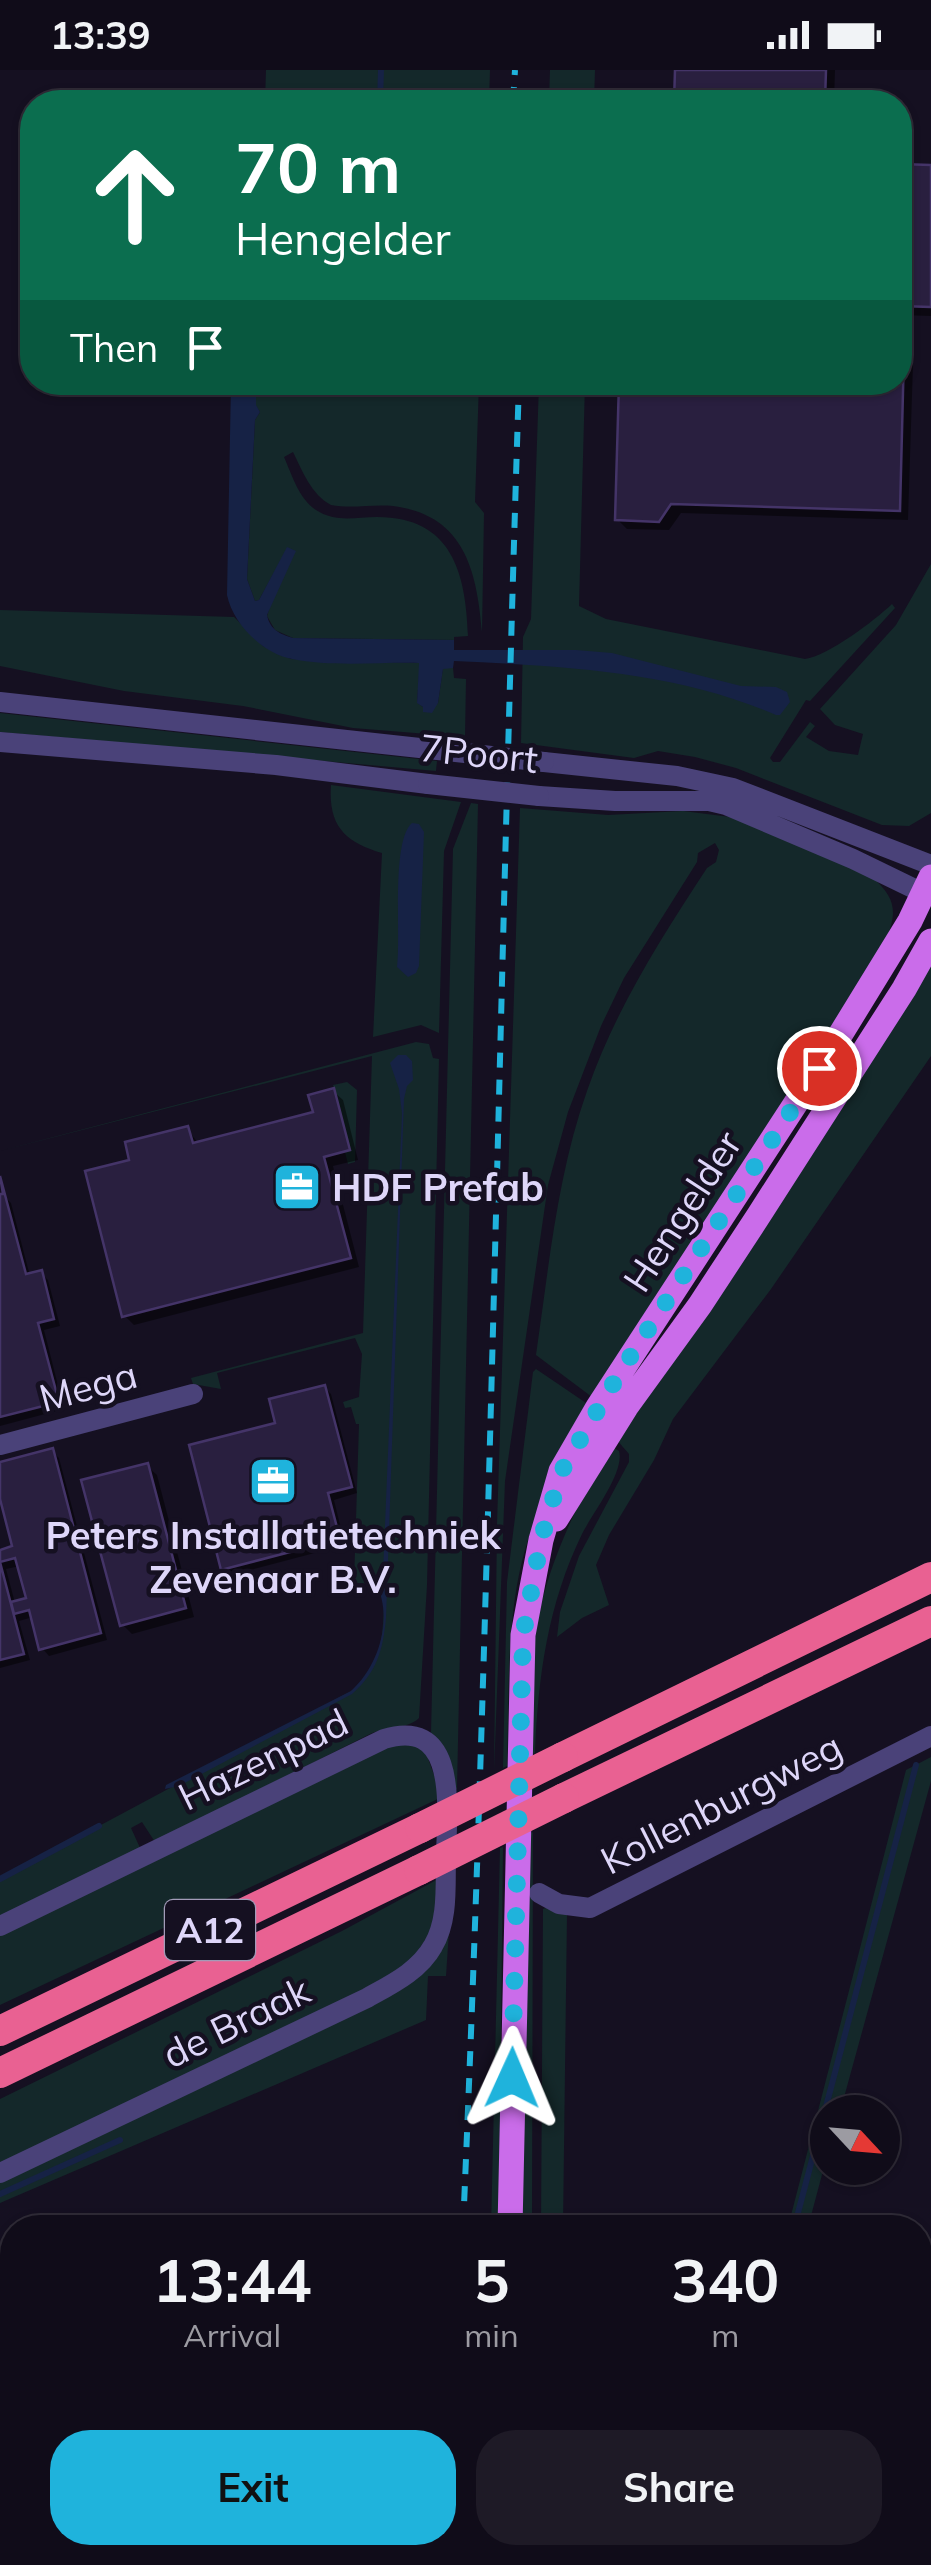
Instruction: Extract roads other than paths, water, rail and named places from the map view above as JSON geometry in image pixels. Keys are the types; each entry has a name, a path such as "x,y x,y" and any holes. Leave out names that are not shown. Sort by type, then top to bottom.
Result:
{"highway":[{"name":"A12","path":"0,2032 931,1577"},
{"name":"A12","path":"0,2073 432,1876 564,1798 931,1621"}],"main road":[{"name":"Hengelder","path":"510,2215 523,1635 541,1540 561,1472 598,1407 827,1056 929,889"},
{"name":"Hengelder","path":"541,1540 626,1407 759,1215 931,941"}],"street":[{"name":"7Poort","path":"0,702 677,776 733,788 931,865"},
{"name":"7Poort","path":"0,742 276,764 540,796 709,801 929,889"},
{"name":"Mega","path":"0,1445 194,1394"},
{"name":"Hazenpad","path":"0,1926 384,1739 404,1734 433,1748 444,1770 448,1792 432,1876"},
{"name":"Kollenburgweg","path":"539,1893 559,1904 590,1908 931,1736"},
{"name":"de Braak","path":"0,2173 367,1998 408,1974 438,1936 432,1876"}],"water":[{"path":"231,395 256,395 260,412 255,420 247,579 255,601 259,600 287,547 296,551 267,615 280,633 293,638 454,640 454,650 612,653 741,686 776,687 787,692 790,702 776,715 698,689 618,673 454,661 453,668 443,669 438,703 432,713 423,712 417,703 419,663 322,663 281,656 250,636 235,616 227,595"},
{"path":"412,823 419,824 424,832 419,966 408,977 397,967 398,890 401,849"},
{"path":"398,1055 406,1055 412,1061 413,1080 404,1099 386,1618 381,1650 373,1669 352,1694 179,1786 165,1789 166,1785 351,1691 370,1668 381,1639 383,1609 375,1582 383,1574 402,1113 390,1063"}],"waterway":[{"path":"380,90 381,70"},
{"path":"797,2215 916,1765"},
{"path":"0,1879 99,1826"},
{"path":"0,2194 120,2140"}],"railway":[{"path":"514,90 515,70"},
{"path":"463,2215 519,395"}],"place":[{"name":"HDF Prefab","path":"297,1187"},
{"name":"Peters Installatietechniek Zevenaar B.V.","path":"273,1481"}]}
